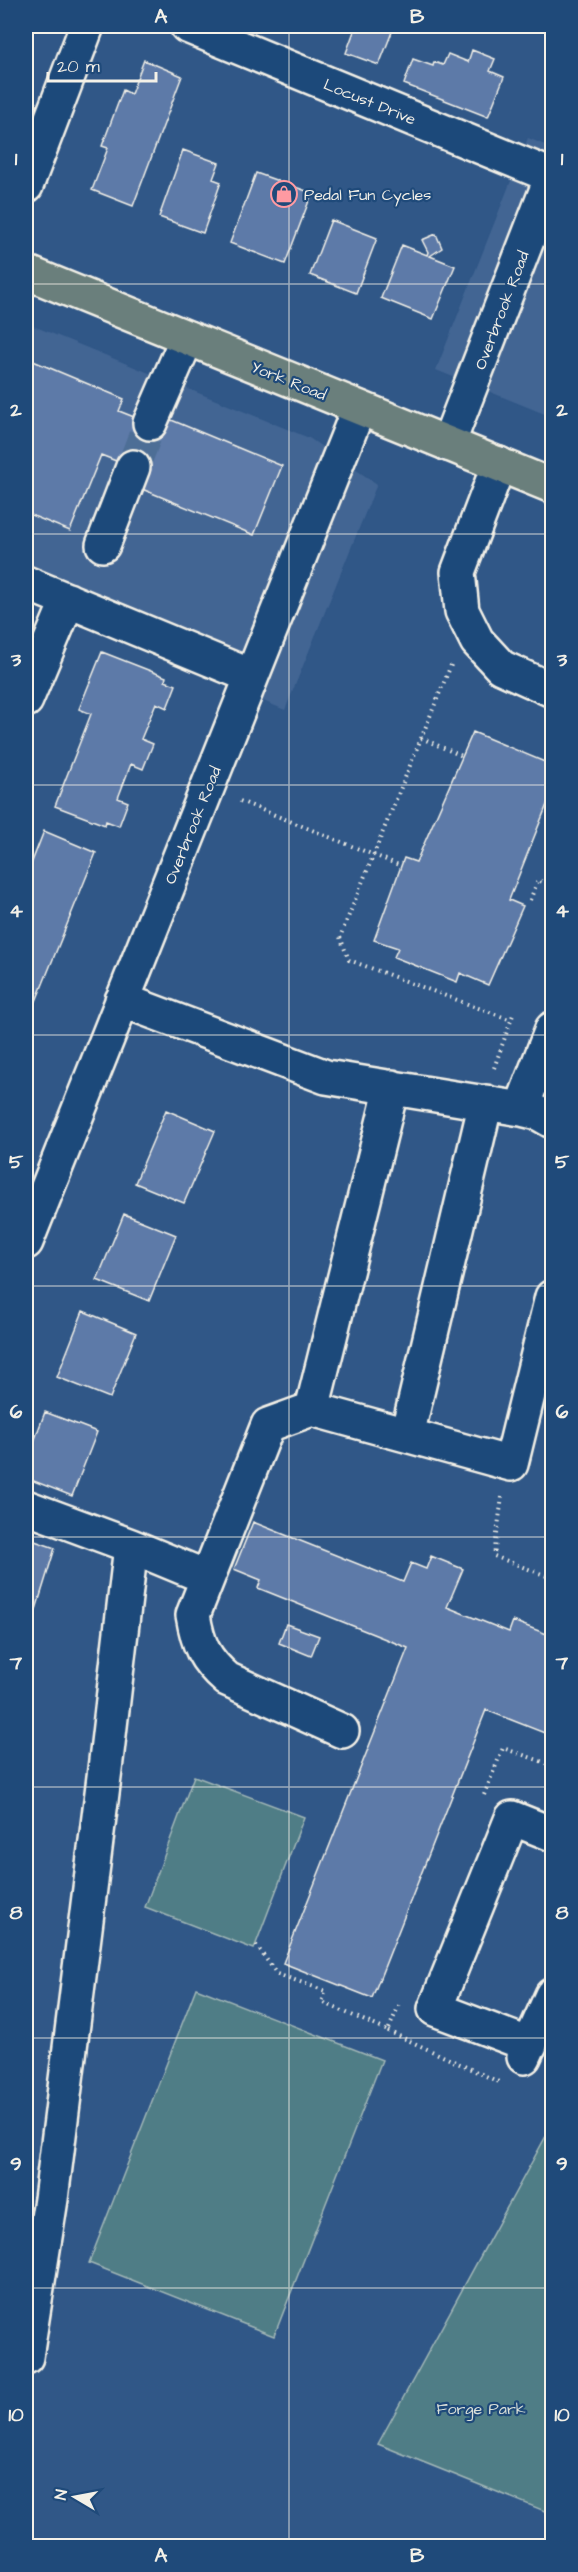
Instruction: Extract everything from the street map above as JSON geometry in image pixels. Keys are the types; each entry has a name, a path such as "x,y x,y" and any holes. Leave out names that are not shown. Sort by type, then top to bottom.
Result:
{"main road":[{"name":"York Road","path":"26,272 552,486"}],"street":[{"path":"26,186 87,26"},
{"name":"Locust Drive","path":"187,26 552,176"},
{"name":"Overbrook Road","path":"448,444 552,176"},
{"path":"150,423 187,338"},
{"name":"Overbrook Road","path":"26,1242 359,408"},
{"path":"499,464 458,572 462,611 477,641 501,667 552,690"},
{"path":"103,545 133,467"},
{"path":"26,583 251,676"},
{"path":"26,700 68,600"},
{"path":"122,1000 326,1077 486,1102 538,1113 552,1121"},
{"path":"521,1109 552,1029"},
{"path":"312,1409 392,1087"},
{"path":"407,1435 486,1102"},
{"path":"342,1731 227,1679 212,1665 198,1643 193,1615 268,1425 312,1409 511,1464 552,1297"},
{"path":"26,1508 131,1546 207,1577"},
{"path":"26,2357 52,2188 131,1546"},
{"path":"552,1834 512,1818 435,2009 527,2051 552,1995"}],"path":[{"path":"454,657 340,937 349,960 511,1020"},
{"path":"421,738 462,756"},
{"path":"207,788 401,866"},
{"path":"530,900 538,880 552,886"},
{"path":"505,1462 494,1556 552,1578"},
{"path":"481,1802 503,1748 552,1765"},
{"path":"256,1945 277,1974 326,1991 322,2002 502,2084 527,2051"},
{"path":"388,2031 401,1999"}],"shaded area":[{"path":"528,138 552,148 552,417 436,370"},
{"path":"26,323 309,438 377,484 285,710 26,603"}],"green space":[{"path":"194,1776 304,1817 254,1949 145,1907"},
{"path":"196,1988 382,2060 274,2336 89,2263"},
{"name":"Forge Park","path":"552,2125 552,2514 378,2444"}],"building":[{"path":"356,26 374,26 392,32 379,65 346,53"},
{"path":"472,50 495,59 490,71 504,77 488,117 404,84 413,59 433,66 434,62 443,65 448,54 468,62"},
{"path":"144,60 182,76 133,206 92,190 108,148 102,146 123,90 131,94"},
{"path":"183,150 219,163 213,179 221,182 203,233 159,217"},
{"path":"256,173 312,193 285,264 230,243"},
{"path":"331,220 377,238 356,293 310,275"},
{"path":"436,234 442,248 430,256 455,266 433,319 381,298 402,245 427,255 428,252 422,240"},
{"path":"26,358 124,399 119,411 164,429 169,419 282,466 254,535 142,489 149,474 101,455 70,531 26,513"},
{"path":"102,652 166,677 165,681 176,685 167,708 156,703 141,739 153,744 143,769 131,764 118,798 128,802 119,826 106,821 105,825 55,806 91,714 79,709"},
{"path":"473,732 552,765 552,792 509,900 523,906 488,985 460,973 457,982 394,957 398,948 374,940 404,858 416,862"},
{"path":"44,831 96,853 36,1001 26,997 26,877"},
{"path":"166,1110 215,1131 184,1203 135,1183"},
{"path":"124,1214 176,1235 149,1301 97,1280"},
{"path":"83,1311 136,1333 110,1398 57,1377"},
{"path":"45,1412 97,1432 72,1496 26,1478 26,1463"},
{"path":"253,1522 403,1582 411,1563 426,1569 431,1556 463,1569 447,1607 509,1632 513,1621 552,1636 552,1736 486,1710 372,1998 283,1963 408,1648 258,1588 261,1580 234,1569"},
{"path":"26,1538 55,1548 26,1642"},
{"path":"286,1624 319,1636 311,1656 279,1643"}],"tunnel":[{"path":"133,467 150,423"}],"place":[{"name":"Pedal Fun Cycles","path":"284,194"}]}
